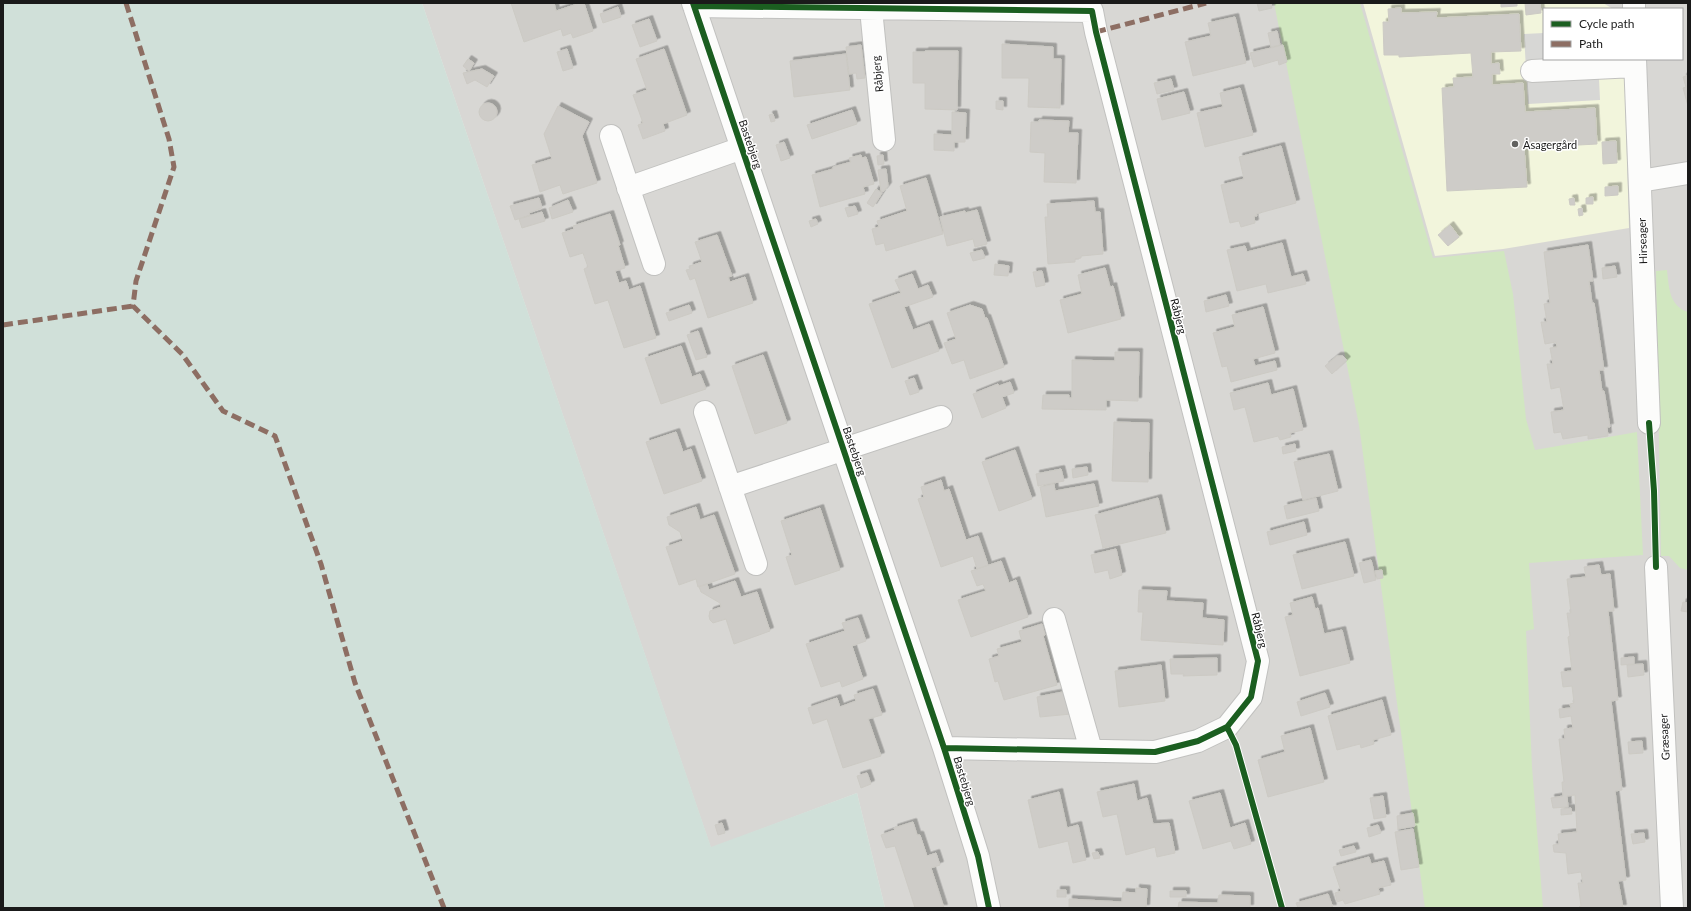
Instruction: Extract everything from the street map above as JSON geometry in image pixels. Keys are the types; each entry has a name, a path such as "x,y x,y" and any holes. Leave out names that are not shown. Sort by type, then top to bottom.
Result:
{"street":[{"name":"Råbjerg","path":"693,4 871,9 1092,11 1096,32 1258,661 1251,697 1228,727 1198,741 1154,752 944,748"},
{"name":"Bastebjerg","path":"693,4 944,748 978,856 989,908"},
{"name":"Råbjerg","path":"871,9 884,140"},
{"path":"1532,70 1635,62"},
{"name":"Hirseager","path":"1635,62 1649,423"},
{"path":"611,136 654,264"},
{"name":"Bastebjerg","path":"628,188 742,148"},
{"path":"1640,181 1688,173"},
{"path":"706,412 756,564"},
{"name":"Bastebjerg","path":"730,487 844,451 941,417"},
{"name":"Græsager","path":"1656,567 1672,908"},
{"path":"1054,619 1091,750"}],"shaded area":[{"path":"3,3 422,3 711,847 857,793 885,908 3,908"},
{"path":"422,3 1688,3 1688,908 885,908 857,793 711,848"},
{"name":"Åsagergård","path":"1363,3 1603,3 1611,8 1543,8 1543,60 1624,60 1629,228 1503,249 1435,256"},
{"path":"1543,33 1543,60 1598,60 1600,100 1528,104 1524,34"}],"green space":[{"path":"1274,3 1360,3 1433,258 1504,251 1513,294 1526,419 1535,450 1637,432 1643,555 1529,563 1534,629 1526,631 1532,767 1543,908 1425,908 1359,425"},
{"path":"1667,270 1671,295 1674,301 1682,309 1688,312 1688,570 1680,568 1669,556 1661,556 1656,271"}],"building":[{"path":"511,3 554,3 556,11 584,3 593,31 573,38 571,33 563,36 561,29 524,42"},
{"path":"1257,3 1271,3 1272,8 1259,11"},
{"path":"1501,3 1517,3 1517,6 1501,7"},
{"path":"1525,3 1540,3 1541,13 1526,15"},
{"path":"618,7 621,17 603,23 600,14"},
{"path":"1401,8 1401,13 1437,12 1436,18 1519,14 1521,51 1491,52 1491,64 1499,63 1500,74 1492,74 1492,85 1523,83 1525,112 1595,108 1597,144 1524,148 1527,187 1447,191 1442,88 1454,87 1453,78 1473,77 1471,53 1399,57 1399,55 1384,55 1383,22 1389,22 1388,9"},
{"path":"1235,17 1246,63 1193,76 1185,42 1211,36 1208,23"},
{"path":"649,19 657,41 640,47 632,25"},
{"path":"1277,31 1280,45 1271,47 1268,33"},
{"path":"1002,44 1053,47 1053,59 1061,59 1060,108 1028,107 1029,78 1002,78"},
{"path":"861,45 865,78 857,79 856,73 849,74 846,47"},
{"path":"1283,45 1287,62 1279,65 1278,60 1254,67 1250,53"},
{"path":"567,49 573,68 563,71 557,52"},
{"path":"664,49 687,115 663,124 665,131 643,139 638,125 643,123 633,95 647,90 636,59"},
{"path":"958,51 957,110 925,109 925,83 913,83 913,52"},
{"path":"846,54 850,90 794,97 790,61"},
{"path":"468,59 474,63 469,71 463,66"},
{"path":"482,69 494,76 487,87 475,80 467,84 463,73"},
{"path":"1688,75 1688,106 1683,88 1686,87 1683,77"},
{"path":"1171,79 1174,90 1157,94 1154,83"},
{"path":"1240,88 1253,135 1205,147 1197,113 1223,107 1220,93"},
{"path":"1184,92 1190,113 1162,120 1157,99"},
{"path":"996,101 1003,101 1003,110 996,109"},
{"path":"488,103 494,106 497,112 494,118 488,121 482,118 479,112 482,106"},
{"path":"558,106 589,122 582,136 597,183 563,194 560,185 540,192 532,165 552,159 544,134"},
{"path":"852,110 857,124 812,139 807,125"},
{"path":"952,112 966,113 965,142 954,142 954,151 934,150 934,134 952,135"},
{"path":"773,114 775,121 771,122 769,115"},
{"path":"1039,120 1069,121 1068,133 1078,133 1076,183 1044,182 1045,153 1030,152 1031,122 1039,122"},
{"path":"1616,141 1617,163 1603,164 1602,142"},
{"path":"784,142 790,158 781,161 776,145"},
{"path":"1281,146 1296,203 1256,214 1257,216 1254,216 1255,223 1241,227 1239,221 1230,223 1221,185 1244,179 1239,157"},
{"path":"861,155 862,158 866,157 874,184 863,187 865,194 820,207 812,175 851,162 849,158"},
{"path":"883,155 884,164 878,165 877,156"},
{"path":"886,169 888,186 883,192 881,191 878,170"},
{"path":"926,178 943,234 886,251 884,243 876,245 872,229 879,227 877,221 907,211 900,186"},
{"path":"1618,186 1618,195 1605,196 1605,187"},
{"path":"876,189 882,193 873,207 867,203"},
{"path":"1593,197 1593,204 1586,204 1586,198"},
{"path":"539,198 542,208 529,213 530,215 515,220 510,206"},
{"path":"1574,198 1575,205 1570,205 1569,199"},
{"path":"568,200 573,212 552,219 549,208"},
{"path":"1094,201 1095,212 1100,212 1103,254 1081,256 1081,258 1075,259 1075,262 1048,264 1045,217 1048,217 1047,204"},
{"path":"855,206 858,214 848,217 845,208"},
{"path":"1582,208 1583,215 1579,216 1578,209"},
{"path":"977,210 987,244 975,247 973,239 947,246 940,217 965,211 965,213"},
{"path":"542,212 545,221 522,228 519,219"},
{"path":"610,214 620,245 618,245 625,268 615,271 619,283 626,281 629,290 640,286 656,338 624,348 608,300 595,304 584,269 588,267 583,253 570,257 562,233 574,229 573,226"},
{"path":"816,219 818,224 811,227 809,221"},
{"path":"1450,225 1459,237 1448,246 1438,235"},
{"path":"717,235 732,276 728,277 730,282 745,277 753,303 708,318 695,278 690,280 686,270 690,269 690,266 702,262 695,242"},
{"path":"1282,243 1291,277 1303,274 1306,284 1268,293 1266,284 1237,291 1227,250 1245,246 1247,252"},
{"path":"1588,245 1593,281 1589,281 1592,303 1594,303 1604,370 1599,370 1610,427 1607,427 1608,436 1588,439 1588,435 1563,439 1561,432 1554,433 1551,412 1564,410 1560,387 1551,389 1547,364 1553,364 1550,348 1557,347 1556,342 1545,344 1541,322 1547,322 1544,304 1550,303 1544,252"},
{"path":"982,250 985,258 973,261 970,253"},
{"path":"995,264 1009,266 1008,276 994,275"},
{"path":"1615,266 1617,277 1603,279 1602,268"},
{"path":"1105,268 1110,287 1113,286 1121,319 1068,333 1060,300 1082,294 1078,275"},
{"path":"1042,271 1045,285 1036,287 1033,272"},
{"path":"912,274 918,289 928,285 933,297 904,307 913,330 929,324 939,351 892,368 869,304 901,293 895,280"},
{"path":"1226,295 1229,306 1206,312 1204,301"},
{"path":"689,305 692,313 669,321 666,313"},
{"path":"970,305 982,309 985,318 987,318 1004,367 970,379 964,360 952,364 944,343 956,339 947,313"},
{"path":"1263,307 1275,353 1253,359 1255,366 1275,361 1277,370 1231,382 1227,366 1222,367 1213,333 1235,327 1232,315"},
{"path":"698,331 707,357 696,360 687,335"},
{"path":"681,346 692,377 700,374 706,389 661,404 645,358"},
{"path":"1115,352 1139,352 1138,401 1106,400 1106,410 1042,409 1043,395 1069,395 1069,398 1072,398 1072,360 1115,361"},
{"path":"763,355 787,423 755,434 732,366"},
{"path":"1337,356 1343,356 1347,360 1332,374 1325,366"},
{"path":"914,378 919,392 910,395 905,381"},
{"path":"1010,382 1014,393 1002,397 1006,408 982,418 973,394 998,384 999,386"},
{"path":"1268,383 1271,395 1293,389 1303,430 1290,433 1291,437 1280,440 1278,436 1254,442 1245,407 1234,410 1230,393"},
{"path":"1114,422 1149,423 1148,482 1112,481"},
{"path":"676,432 683,452 691,449 702,481 664,494 646,442"},
{"path":"1295,444 1296,451 1283,454 1282,447"},
{"path":"1015,450 1032,499 999,511 982,462"},
{"path":"1329,454 1338,491 1303,500 1294,462"},
{"path":"1087,467 1088,475 1073,478 1072,469"},
{"path":"1061,469 1064,481 1038,486 1036,474"},
{"path":"941,480 944,491 949,489 966,540 978,536 988,565 977,569 973,556 941,567 918,499 924,497 921,487"},
{"path":"1054,484 1055,491 1094,484 1099,506 1046,517 1040,487"},
{"path":"1158,498 1166,533 1103,548 1095,515"},
{"path":"1316,498 1319,511 1287,519 1284,506"},
{"path":"696,507 700,520 714,515 735,574 698,587 696,579 679,585 666,547 683,541 680,532 669,525 667,517"},
{"path":"820,508 840,570 795,585 786,557 792,555 781,521"},
{"path":"1304,522 1307,535 1270,545 1267,532"},
{"path":"1345,542 1354,576 1302,589 1293,555"},
{"path":"1116,549 1122,575 1110,579 1108,570 1095,573 1091,555"},
{"path":"1371,560 1376,580 1364,583 1359,563"},
{"path":"1001,561 1009,583 1016,580 1028,617 971,637 958,600 986,591 983,584 977,586 971,571"},
{"path":"1599,565 1601,575 1610,574 1614,611 1608,611 1618,700 1611,701 1622,790 1615,791 1626,880 1618,881 1623,908 1579,908 1581,906 1578,883 1583,883 1581,872 1568,874 1566,853 1554,852 1553,845 1559,844 1558,834 1577,832 1575,795 1567,796 1568,807 1553,808 1551,798 1563,796 1562,782 1564,782 1559,739 1565,739 1564,729 1573,728 1571,716 1560,718 1559,709 1571,708 1570,704 1574,703 1572,686 1563,687 1561,672 1572,671 1567,613 1571,613 1567,579 1586,577 1584,567"},
{"path":"1382,570 1383,578 1377,579 1375,571"},
{"path":"735,581 741,597 757,592 770,631 734,644 726,619 713,623 710,620 710,611 721,607 720,603 701,592 699,587 707,584 709,590"},
{"path":"1139,590 1167,591 1166,601 1203,603 1202,618 1224,620 1223,645 1141,640 1143,612 1138,612"},
{"path":"1312,597 1315,609 1318,608 1324,634 1342,630 1350,663 1300,676 1285,617 1293,615 1290,603"},
{"path":"1683,602 1688,603 1688,612 1681,611"},
{"path":"858,618 866,641 852,646 863,679 842,687 840,681 821,687 806,644 845,631 842,623"},
{"path":"1042,624 1045,635 1043,636 1057,685 1004,700 998,681 995,682 989,659 999,656 997,649 1022,642 1019,631"},
{"path":"1634,657 1634,664 1621,665 1621,658"},
{"path":"1217,658 1217,675 1183,676 1184,674 1171,674 1170,659"},
{"path":"1643,664 1644,675 1628,677 1627,665"},
{"path":"1161,665 1165,701 1119,707 1115,671"},
{"path":"873,689 882,715 868,719 881,756 843,768 827,719 813,724 808,708 837,698 840,707 856,701 854,695"},
{"path":"1068,691 1071,714 1040,717 1037,697"},
{"path":"1325,693 1330,707 1301,716 1297,702"},
{"path":"1382,700 1391,735 1373,740 1374,744 1361,748 1360,744 1337,750 1328,716"},
{"path":"1310,728 1324,782 1268,797 1258,760 1285,752 1281,736"},
{"path":"1642,741 1643,753 1629,754 1628,742"},
{"path":"867,773 871,784 861,788 857,776"},
{"path":"1134,784 1137,801 1147,798 1153,824 1169,823 1175,853 1157,857 1155,847 1126,855 1117,814 1103,817 1097,792"},
{"path":"1059,792 1067,828 1078,825 1086,860 1073,863 1068,841 1039,848 1028,800"},
{"path":"1220,793 1230,828 1245,823 1251,844 1234,849 1231,841 1203,849 1189,801"},
{"path":"1383,796 1386,817 1374,819 1370,798"},
{"path":"1571,808 1572,814 1561,815 1561,809"},
{"path":"1413,813 1415,826 1398,829 1397,816"},
{"path":"913,822 917,835 920,835 927,856 936,853 940,865 931,868 944,908 915,908 895,846 886,848 881,835 895,830 894,828"},
{"path":"722,823 725,833 718,835 715,825"},
{"path":"1378,825 1381,833 1369,837 1367,828"},
{"path":"1413,829 1419,867 1401,870 1395,832"},
{"path":"1644,833 1645,842 1633,844 1631,834"},
{"path":"1354,846 1356,852 1341,856 1339,850"},
{"path":"1098,852 1100,858 1094,859 1092,853"},
{"path":"1369,857 1371,864 1384,861 1391,885 1378,888 1380,894 1345,904 1343,900 1337,902 1335,893 1341,891 1333,867"},
{"path":"1136,888 1147,889 1146,908 1069,908 1069,899 1122,902 1123,892 1136,893"},
{"path":"1057,890 1066,890 1066,897 1057,897"},
{"path":"1170,891 1186,891 1186,897 1170,897"},
{"path":"1328,894 1333,908 1298,908 1296,903"},
{"path":"1219,895 1250,896 1250,908 1178,908 1179,902 1218,903"}],"marked path":[{"path":"126,3 169,139 174,167 136,281 133,306 182,354 223,411 275,436 321,564 355,683 444,908"},
{"path":"1096,32 1206,3"},
{"path":"3,325 133,306"}],"cycle path":[{"path":"693,3 944,748 978,856 989,908"},
{"path":"694,6 1092,11 1096,32 1258,661 1251,697 1227,727 1198,741 1155,752 944,748"},
{"path":"1649,423 1654,491 1656,567"},
{"path":"1227,727 1236,745 1282,908"}],"place":[{"name":"Åsagergård","path":"1515,144"}]}
